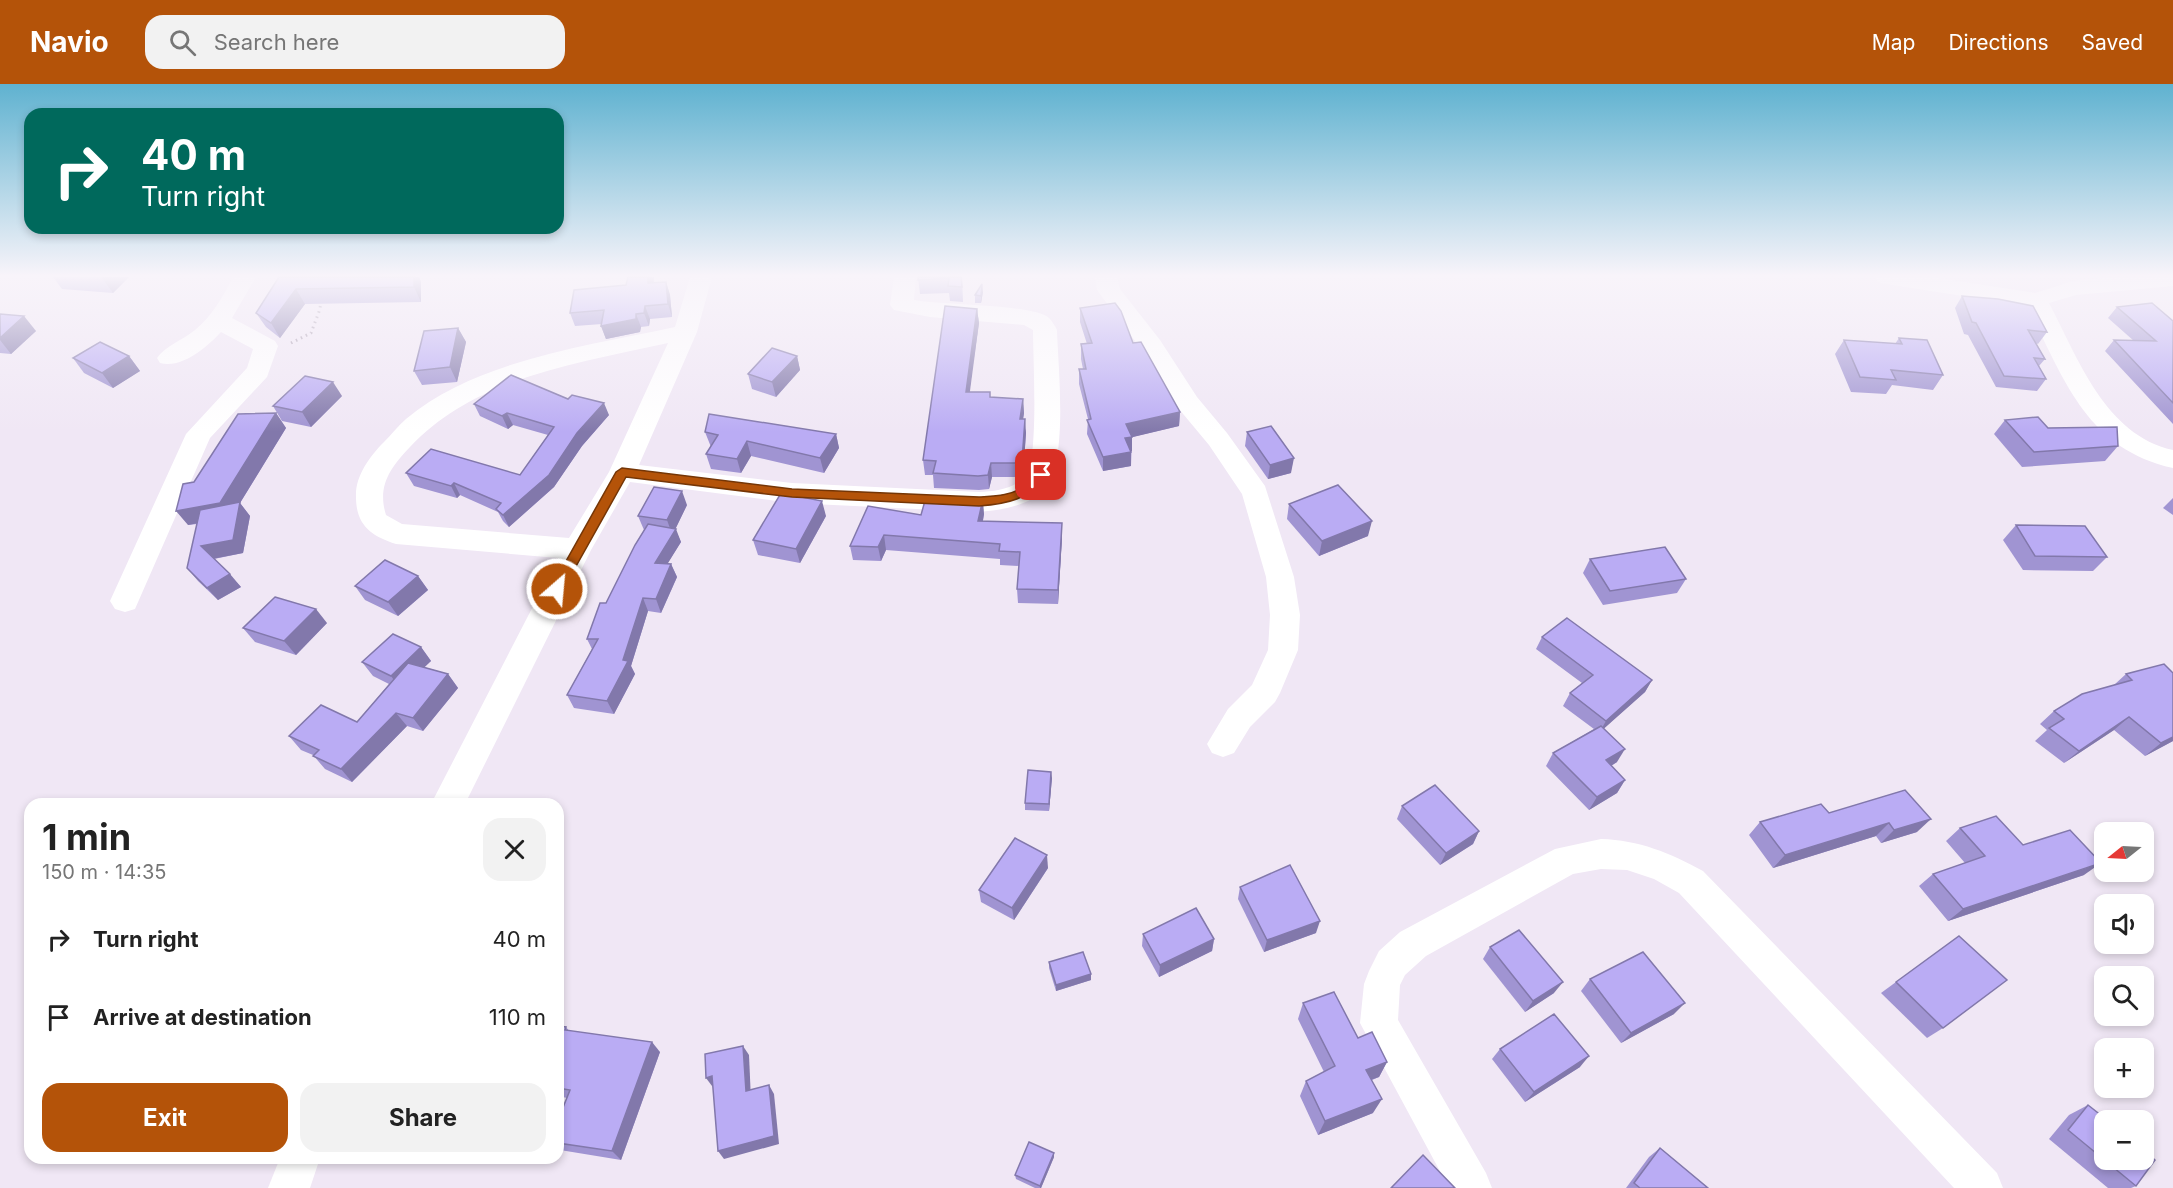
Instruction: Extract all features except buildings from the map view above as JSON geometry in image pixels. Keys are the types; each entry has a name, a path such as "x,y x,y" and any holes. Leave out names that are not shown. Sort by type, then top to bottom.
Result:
{"street":[{"path":"169,358 196,343 211,329"},
{"path":"125,601 199,434 258,371 266,346 233,329"},
{"path":"451,798 577,549 622,472 687,329"},
{"path":"622,472 792,493 979,502 1000,500 1025,491 1041,475 1045,446 1044,329"},
{"path":"1138,329 1188,403 1218,439 1255,493 1280,577 1285,615 1283,650 1264,693 1239,718 1223,744"},
{"path":"2051,329 2084,390 2106,423 2129,442 2158,456 2173,459"},
{"path":"577,549 396,534 374,521 368,504 369,484 376,470 400,439 443,406 482,386 523,370 686,332"},
{"path":"1471,1188 1379,1023 1382,984 1392,963 1413,944 1567,860 1601,854 1627,855 1664,867 1691,882 1982,1188"},
{"path":"289,1188 298,1164"}],"path":[{"path":"266,346 289,344 311,333 313,329"}],"route":[{"path":"557,589 577,549 622,472 792,493 979,502 1000,500 1025,491 1041,475"}]}
